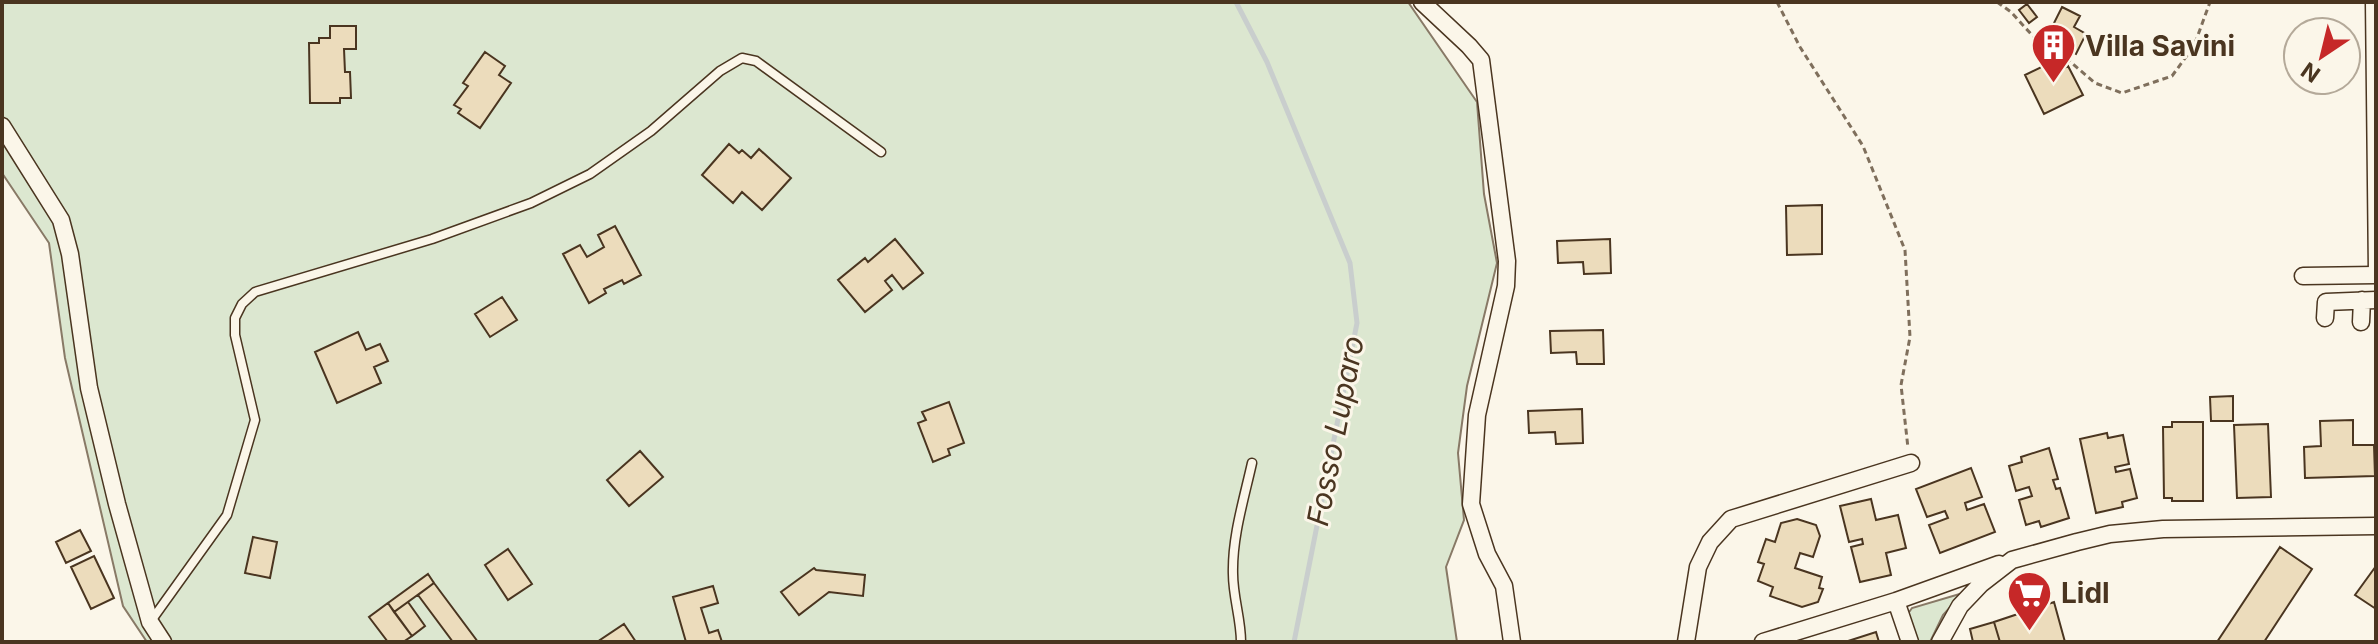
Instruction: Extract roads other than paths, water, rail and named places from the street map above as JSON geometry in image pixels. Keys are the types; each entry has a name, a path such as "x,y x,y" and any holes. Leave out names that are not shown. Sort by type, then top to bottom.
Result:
{"street":[{"path":"1422,2 1481,60 1507,261 1506,286 1477,415 1471,504 1487,554 1504,586 1512,642"},
{"path":"2,126 61,220 70,254 89,388 117,504 150,622 163,642"},
{"path":"2303,276 2374,275"},
{"path":"2325,318 2326,302 2369,300 2361,322"},
{"path":"1686,642 1698,567 1710,542 1731,519 1911,463"},
{"path":"1763,642 1896,601 2012,560 2110,534 2163,529 2376,526"},
{"path":"1940,642 1960,606 1981,584 2012,560"},
{"path":"1896,601 1910,642"}],"lane":[{"path":"2370,2 2374,275"},
{"path":"150,622 227,515 255,420 235,335 235,318 242,304 255,292 432,239 531,203 590,174 651,131 720,71 742,58 756,61 881,152"},
{"path":"1241,642 1232,571 1252,463"}],"waterway":[{"name":"Fosso Luparo","path":"1236,2 1267,62 1350,263 1357,323 1294,642"}],"place":[{"name":"Villa Savini","path":"2054,85"},
{"name":"Lidl","path":"2030,632"}]}
